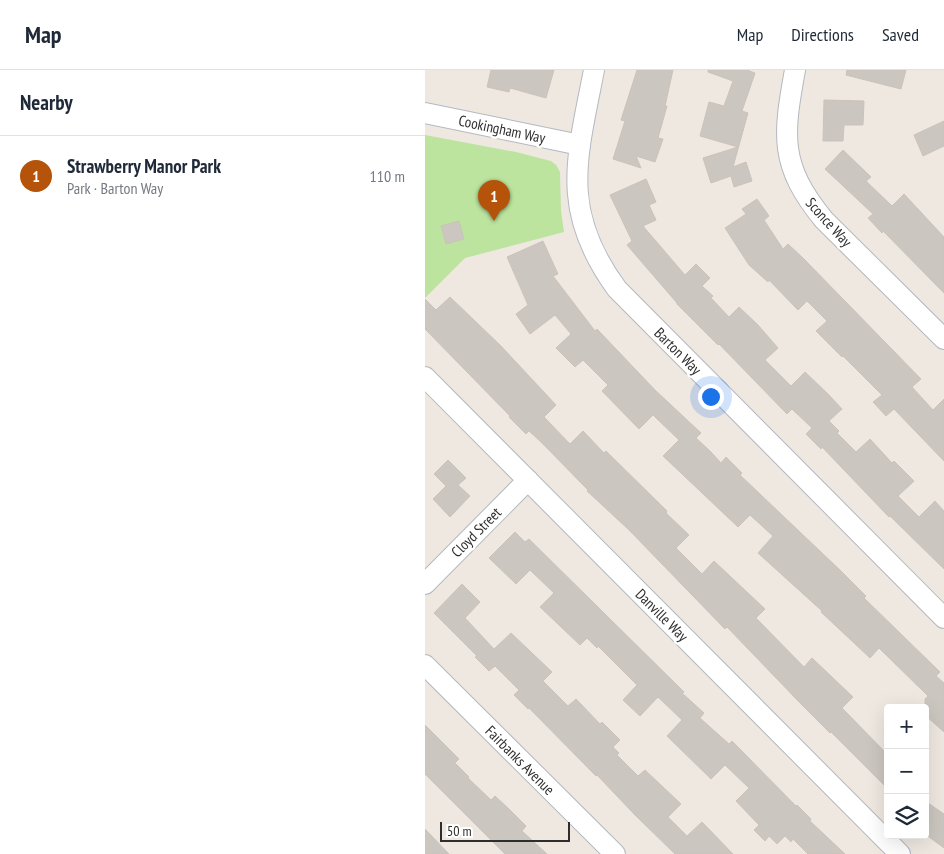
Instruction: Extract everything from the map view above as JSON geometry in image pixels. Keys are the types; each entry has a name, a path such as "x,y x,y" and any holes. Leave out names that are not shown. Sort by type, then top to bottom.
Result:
{"street":[{"name":"Barton Way","path":"594,70 579,145 577,168 578,203 591,249 603,270 617,289 944,618"},
{"name":"Sconce Way","path":"795,70 788,111 787,138 791,164 801,189 824,220 944,339"},
{"name":"Cookingham Way","path":"425,113 579,145"},
{"name":"Danville Way","path":"425,376 900,854"},
{"name":"Cloyd Street","path":"425,584 528,480"},
{"name":"Fairbanks Avenue","path":"425,666 615,854"}],"green space":[{"path":"425,135 516,152 551,161 560,172 561,211 564,232 465,258 425,298"}],"building":[{"path":"491,70 554,70 546,98 510,88 509,92 487,87"},
{"path":"637,70 673,70 665,106 667,106 658,138 663,139 655,162 636,156 641,168 613,159 625,121 621,120"},
{"path":"708,70 747,70 755,73 742,111 748,113 733,167 746,162 752,181 734,187 731,176 711,183 703,158 738,147 700,136 709,102 724,106 733,81 708,72"},
{"path":"847,70 906,70 901,89 846,75"},
{"path":"824,100 864,101 863,125 844,125 843,141 823,141"},
{"path":"944,121 944,146 923,156 914,135"},
{"path":"843,150 871,177 866,181 892,206 904,194 944,237 944,293 868,218 873,214 825,169"},
{"path":"646,179 656,202 649,205 656,220 643,226 685,275 696,264 710,278 702,286 713,296 711,298 729,317 739,307 758,325 778,348 765,360 791,386 805,372 828,394 842,409 829,421 839,431 837,433 856,452 870,439 892,463 894,461 914,481 898,496 919,517 935,501 944,511 944,569 889,517 822,447 821,449 806,434 812,428 792,409 787,414 677,304 627,245 632,241 610,195"},
{"path":"757,199 769,216 764,220 783,249 788,244 803,258 921,379 912,387 933,410 944,399 944,461 894,409 886,416 873,402 882,395 816,331 827,321 807,301 798,310 769,280 768,282 749,265 725,228 746,214 742,209"},
{"path":"459,221 464,239 446,244 441,226"},
{"path":"543,241 558,274 553,276 595,331 597,329 655,390 701,433 696,438 721,463 726,457 742,473 740,475 841,571 866,596 864,598 940,672 936,676 944,683 944,732 929,719 929,704 925,704 925,699 928,696 879,648 870,658 758,553 773,536 750,515 738,527 663,456 679,440 653,415 639,429 602,391 608,385 583,360 575,367 556,348 571,334 555,315 530,334 516,314 528,305 507,257"},
{"path":"450,297 501,346 556,405 544,417 570,444 583,431 604,453 606,451 689,535 676,548 702,574 714,561 765,609 756,618 804,667 812,658 853,697 842,708 884,751 884,785 802,705 727,627 725,629 629,530 587,491 541,442 529,431 526,434 425,329 425,299 436,310"},
{"path":"448,460 466,478 458,485 470,496 450,517 433,499 446,486 434,474"},
{"path":"515,532 525,542 529,539 684,692 682,693 704,713 700,718 729,744 732,741 845,854 808,854 793,839 791,842 785,836 777,844 769,836 765,841 754,830 759,825 736,801 749,788 725,765 711,779 667,736 682,720 658,697 640,716 623,700 637,685 598,646 597,648 587,638 580,645 540,607 554,593 530,570 516,584 489,558"},
{"path":"462,584 480,602 465,618 494,649 511,633 552,672 543,681 568,706 576,699 600,724 602,722 620,740 613,747 619,753 617,755 638,776 645,770 681,804 668,817 687,836 702,822 733,854 675,854 514,695 519,690 495,666 489,671 475,657 477,656 434,613"},
{"path":"425,725 459,759 455,763 468,778 491,800 495,796 509,809 526,826 522,831 547,854 505,854 425,774"},
{"path":"929,804 944,814 944,848 929,837"},
{"path":"425,829 449,854 425,854"}],"place":[{"name":"Strawberry Manor Park","path":"494,221"}]}
